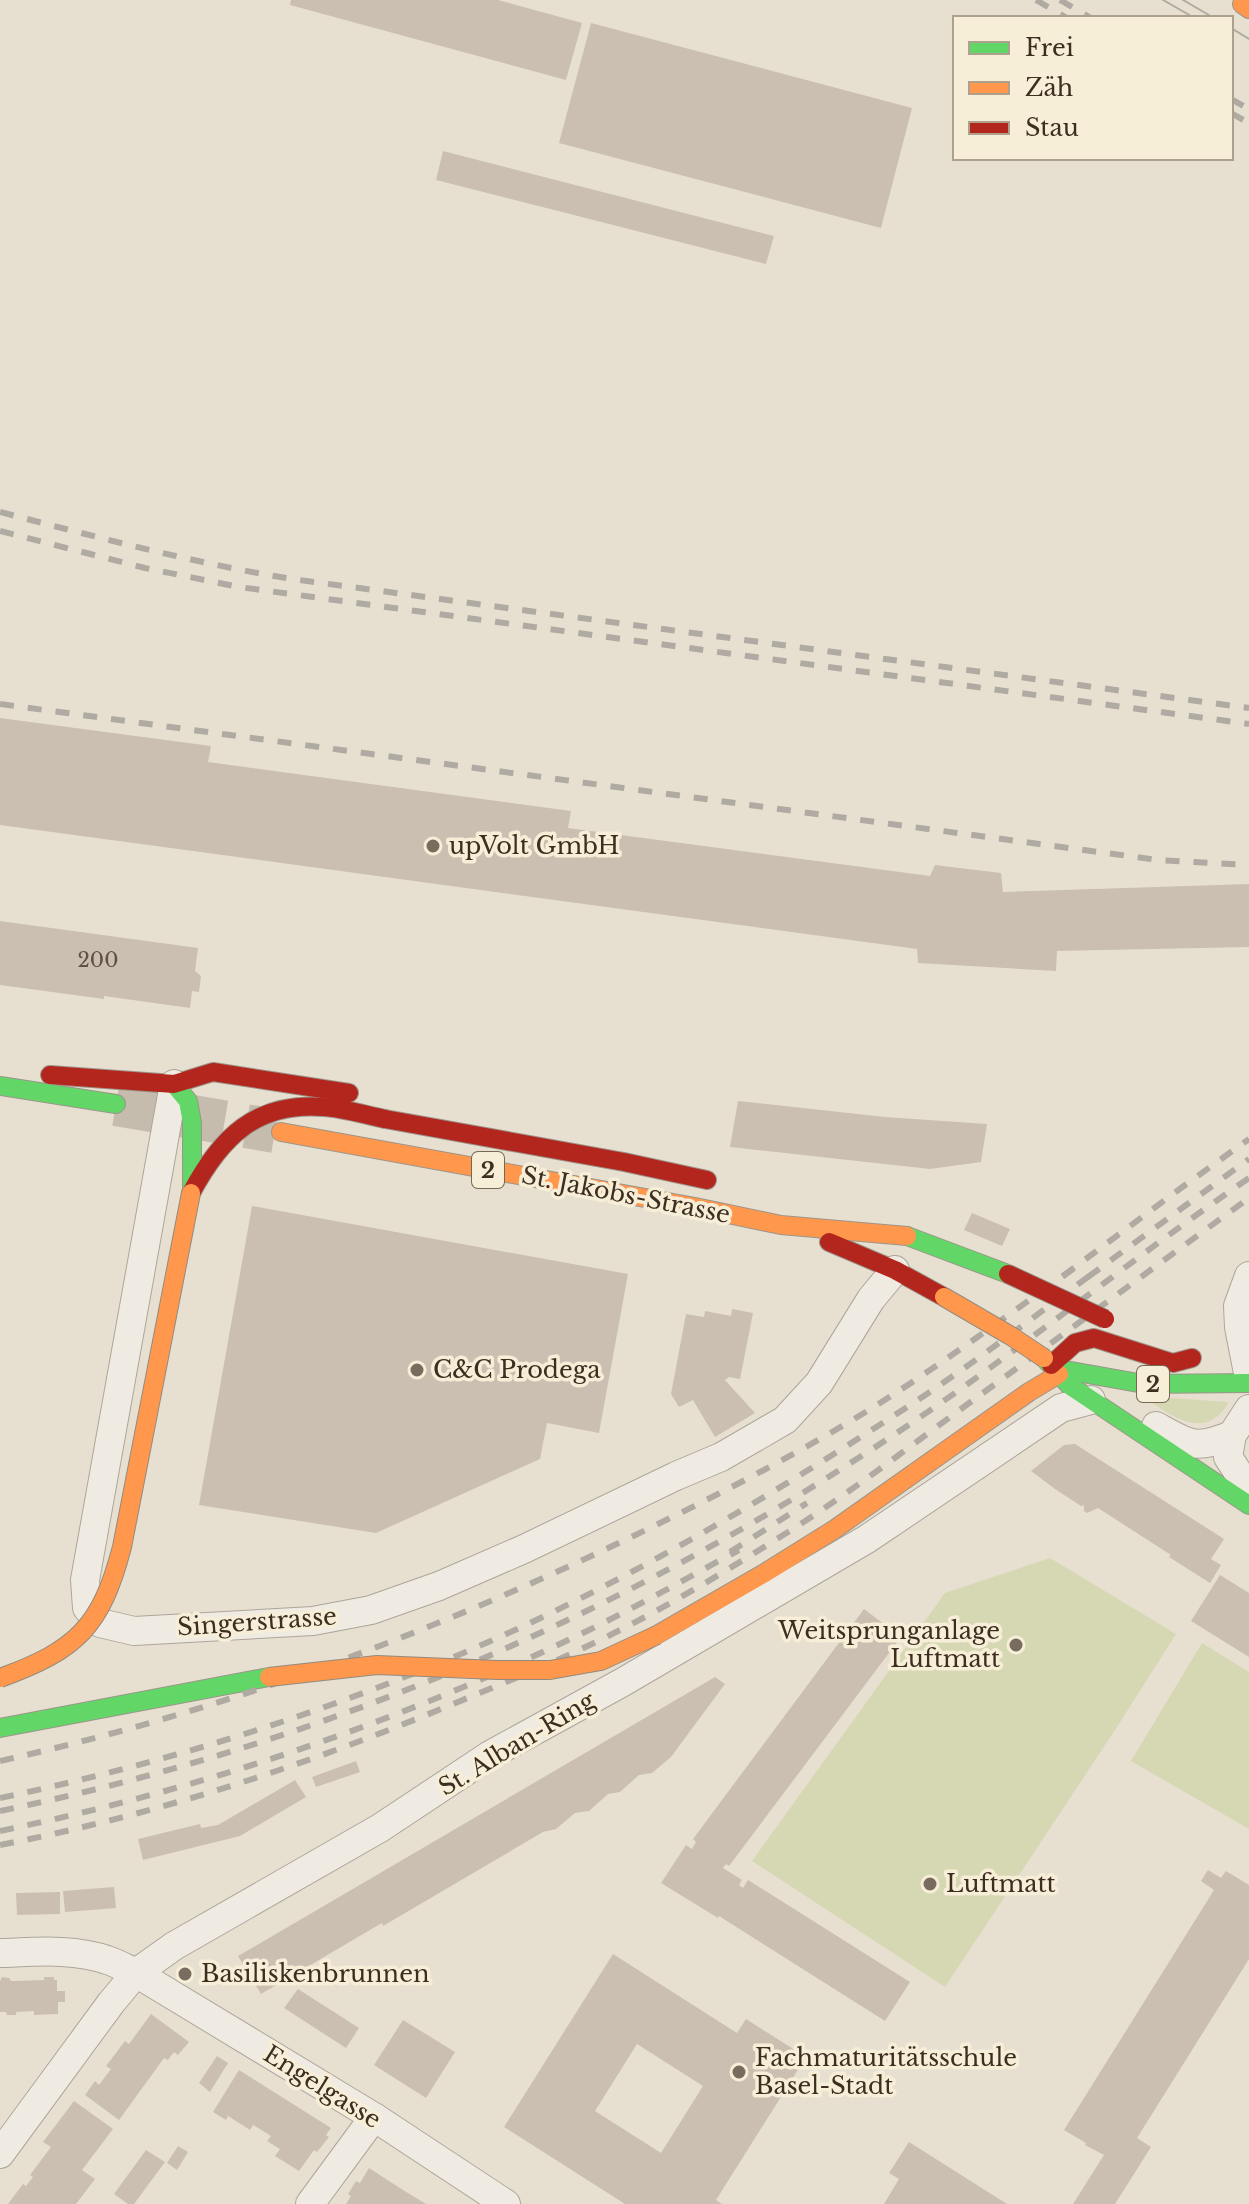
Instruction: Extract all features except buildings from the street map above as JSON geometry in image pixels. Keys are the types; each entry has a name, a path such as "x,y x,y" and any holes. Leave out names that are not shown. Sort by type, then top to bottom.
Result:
{"main road":[{"path":"13,1070 174,1084 213,1072 254,1077 352,1094 385,1119"},
{"path":"0,1678 60,1653 78,1639 110,1590 122,1547 191,1193 192,1123 188,1101 174,1084"},
{"path":"0,1086 116,1104"},
{"path":"191,1193 222,1141 243,1125 266,1113 320,1107 624,1162 724,1184"},
{"name":"St. Jakobs-Strasse","path":"281,1132 781,1225 910,1236 1008,1274"},
{"path":"839,1213 910,1236"},
{"name":"St. Jakobs-Strasse","path":"781,1225 850,1250 944,1297 1046,1361 1092,1400 1249,1505"},
{"path":"1008,1274 1024,1296"},
{"name":"2","path":"1008,1274 1112,1322"},
{"path":"1030,1326 1046,1361"},
{"path":"1020,1368 1046,1361 1070,1345 1094,1338 1173,1363 1234,1363"},
{"name":"2","path":"1161,1340 1234,1363"},
{"path":"0,1728 199,1688 334,1669 390,1665 546,1669 606,1659 657,1635 835,1529 1029,1392 1046,1361"},
{"name":"2","path":"1046,1361 1071,1371 1144,1384 1234,1363"},
{"path":"926,1465 1009,1385"},
{"path":"926,1465 1035,1401 1092,1400"}],"street":[{"name":"Singerstrasse","path":"174,1084 85,1580 87,1608 100,1623 134,1631 313,1621 371,1610 439,1586 721,1457 785,1420 819,1383 871,1299 895,1270"},
{"path":"1234,1363 1238,1306 1249,1276"},
{"name":"St. Jakobs-Strasse","path":"1092,1400 1143,1418 1184,1442 1201,1446 1232,1435"},
{"name":"St. Alban-Ring","path":"0,2154 136,1973 174,1946 380,1828 490,1755 623,1682 867,1539 1061,1408 1092,1400"},
{"path":"1249,1409 1232,1435 1228,1457 1239,1474 1249,1481"},
{"name":"Engelgasse","path":"0,1953 78,1953 108,1960 136,1973 374,2117 506,2204"},
{"path":"310,2204 374,2117"}],"green space":[{"path":"1141,1396 1229,1402 1219,1415 1198,1423 1175,1417"},
{"path":"1050,1558 1176,1634 945,1987 752,1861 945,1593"},
{"path":"1202,1643 1249,1672 1249,1829 1131,1761"}],"tunnel":[{"path":"116,1104 275,1131"}],"tram line":[{"path":"1163,0 1191,16"},
{"path":"1183,0 1211,16"},
{"path":"1233,29 1249,39"}],"railway":[{"path":"1036,0 1064,16"},
{"path":"1060,0 1088,16"},
{"path":"1233,100 1249,109"},
{"path":"1233,114 1249,123"},
{"path":"0,512 182,557 292,579 1249,708"},
{"path":"0,531 145,568 239,587 1249,724"},
{"path":"0,704 1158,860 1249,865"},
{"path":"1063,1276 1249,1139"},
{"path":"1088,1277 1249,1159"},
{"path":"0,1811 119,1783 236,1750 351,1711 464,1667 574,1617 683,1562 789,1501 892,1436 1249,1178"},
{"path":"0,1845 112,1820 276,1771 436,1711 618,1631 712,1579 826,1507 1249,1198"},
{"path":"0,1761 81,1742 240,1695 396,1639 550,1575 714,1496 830,1433 914,1381 1073,1269"},
{"path":"0,1798 132,1767 327,1706 453,1657 565,1606 712,1528 854,1441 951,1378 1096,1271"},
{"path":"730,1552 807,1503"},
{"path":"0,1831 152,1795 374,1723 589,1630 739,1550"}],"traffic: fast":[{"path":"174,1084 188,1101 192,1123 192,1191"},
{"path":"0,1086 116,1104"},
{"path":"907,1236 1008,1274"},
{"path":"1044,1358 1059,1374 1071,1371 1144,1384 1249,1383"},
{"path":"1059,1374 1069,1385 1249,1505"},
{"path":"0,1728 269,1677"}],"traffic: slow":[{"path":"1245,0 1242,4 1249,9"},
{"path":"281,1132 781,1225 907,1236"},
{"path":"0,1678 49,1657 67,1645 82,1632 105,1597 122,1547 191,1193"},
{"path":"944,1297 1044,1358"},
{"path":"657,1635 835,1529 1059,1374"},
{"path":"269,1677 377,1665 550,1670 601,1661 657,1635"}],"traffic: jam":[{"path":"50,1075 174,1084 213,1072 349,1093"},
{"path":"191,1193 228,1140 243,1127 278,1110 323,1107 385,1119"},
{"path":"385,1119 707,1180"},
{"path":"829,1242 895,1270 944,1297"},
{"path":"1008,1274 1105,1319"},
{"path":"1051,1365 1075,1343 1094,1338 1173,1363 1192,1358"}],"place":[{"name":"upVolt GmbH","path":"433,846"},
{"name":"C&C Prodega","path":"417,1370"},
{"name":"Weitsprunganlage Luftmatt","path":"1016,1645"},
{"name":"Luftmatt","path":"930,1884"},
{"name":"Basiliskenbrunnen","path":"185,1974"},
{"name":"Fachmaturitätsschule Basel-Stadt","path":"739,2072"}]}
